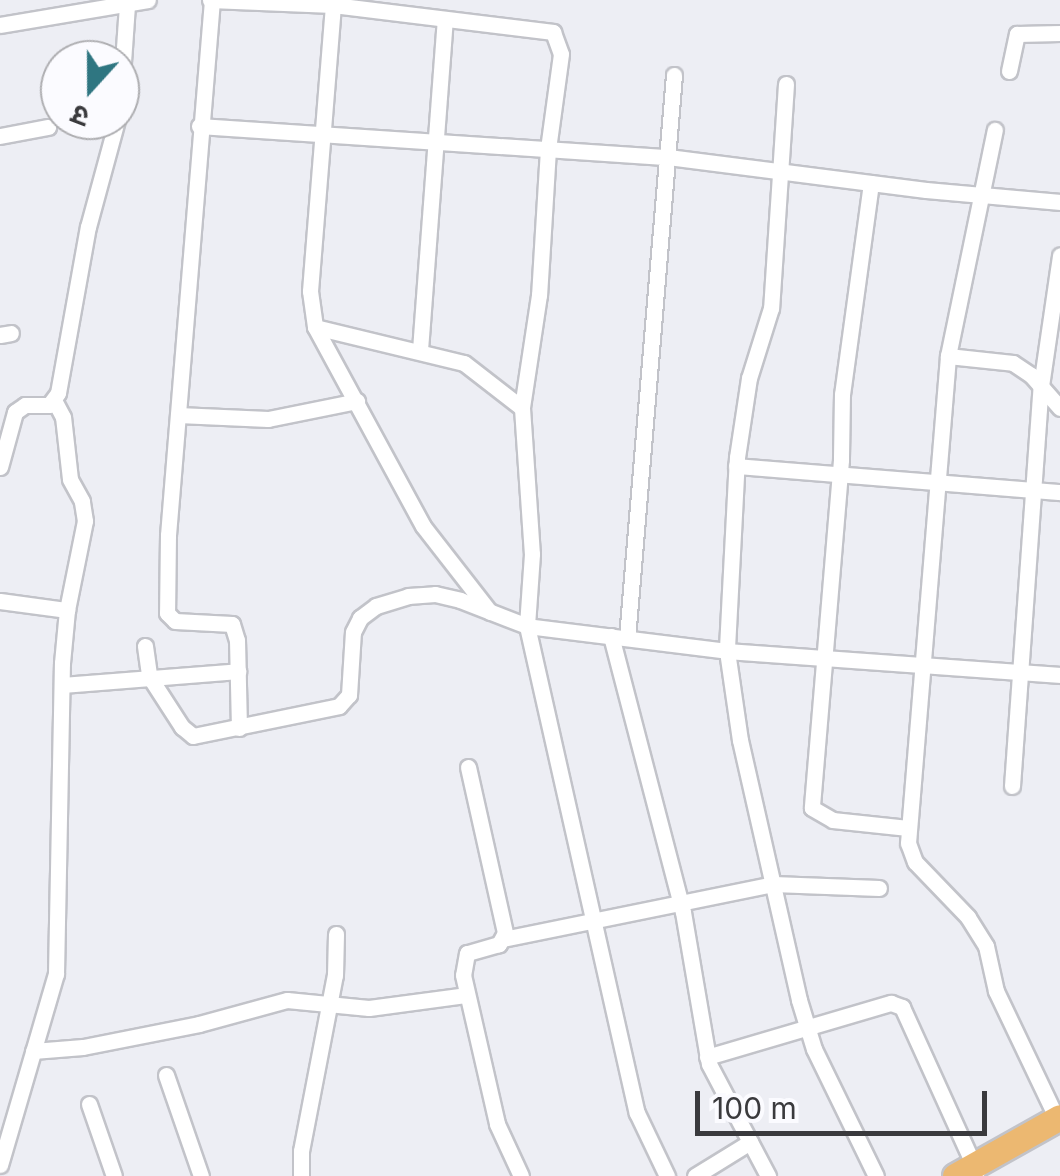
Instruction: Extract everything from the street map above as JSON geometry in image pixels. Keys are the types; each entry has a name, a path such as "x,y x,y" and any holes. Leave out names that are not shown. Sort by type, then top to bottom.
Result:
{"main road":[{"path":"969,1172 1058,1118"}],"street":[{"path":"0,25 148,0"},
{"path":"240,728 232,624 175,620 167,612 178,414 211,0 334,5 553,32 562,54 548,149 540,295 522,408 532,554 527,626 637,1112 667,1176"},
{"path":"125,40 127,4"},
{"path":"334,5 310,290 315,328 423,526 492,616"},
{"path":"420,350 445,20"},
{"path":"1009,71 1017,34 1060,33"},
{"path":"674,75 619,637 681,903 707,1056 768,1176"},
{"path":"786,84 771,308 749,378 736,466 727,651 740,740 808,1029 876,1176"},
{"path":"199,126 438,145 668,157 1060,202"},
{"path":"0,136 40,128"},
{"path":"994,130 948,356 908,828 915,862 968,918 986,946 996,991 1058,1118"},
{"path":"0,467 15,412 25,405 50,404 54,400 88,227 112,140"},
{"path":"871,183 842,394 840,475 812,808 833,820 908,828"},
{"path":"1012,786 1041,386 1060,255"},
{"path":"315,328 464,363 522,408"},
{"path":"948,356 1014,363 1060,408"},
{"path":"0,1165 56,974 62,684 67,610 85,522 82,500 70,480 63,417 54,400"},
{"path":"178,414 268,418 357,400"},
{"path":"736,466 1060,492"},
{"path":"144,646 149,676 187,733 201,736 346,700 351,688 352,632 360,618 376,606 408,596 435,594 527,626 727,651 825,655 1060,675"},
{"path":"0,601 67,610"},
{"path":"62,684 238,672"},
{"path":"468,767 503,940"},
{"path":"521,1176 497,1124 466,996 464,958 503,940 774,884 879,888"},
{"path":"301,1176 300,1151 331,1002 336,934"},
{"path":"33,1051 83,1046 200,1024 288,1000 370,1008 466,996"},
{"path":"707,1056 891,1003 902,1007 969,1172"},
{"path":"166,1075 201,1176"},
{"path":"89,1104 114,1176"},
{"path":"695,1176 750,1142"}]}
